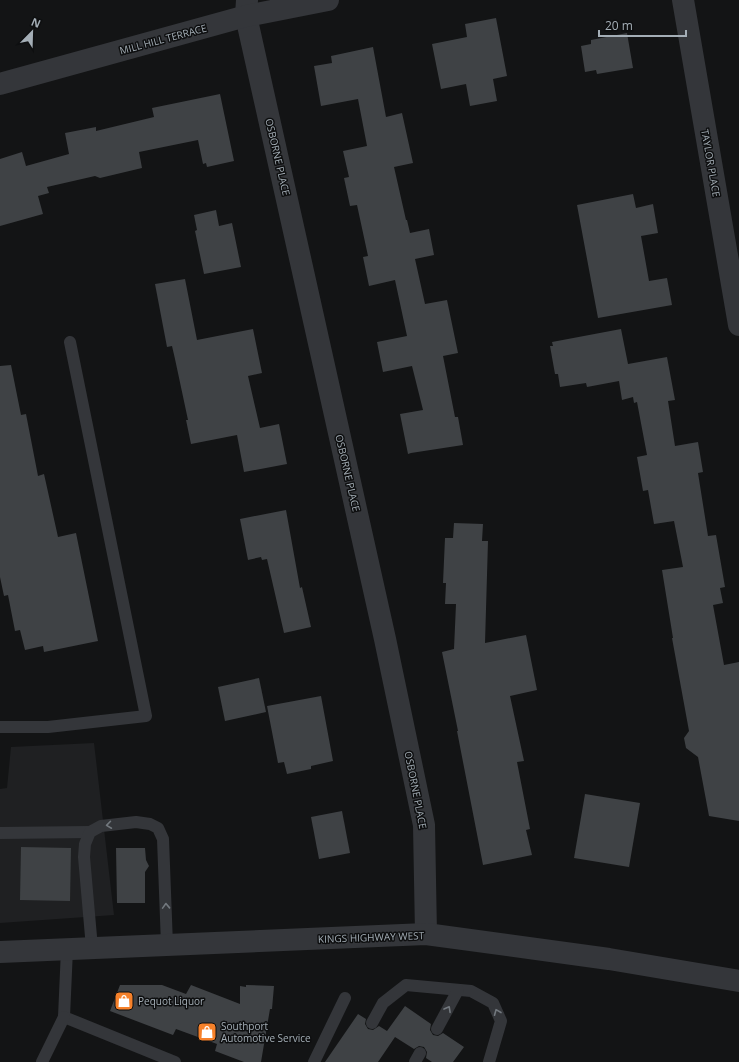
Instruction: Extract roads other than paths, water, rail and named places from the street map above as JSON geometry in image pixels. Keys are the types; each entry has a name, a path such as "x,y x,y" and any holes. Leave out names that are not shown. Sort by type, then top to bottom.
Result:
{"street":[{"name":"MILL HILL TERRACE","path":"0,84 246,8 328,0"},
{"name":"TAYLOR PLACE","path":"683,0 739,325"},
{"name":"OSBORNE PLACE","path":"246,8 384,631 424,825 426,934"},
{"name":"KINGS HIGHWAY WEST","path":"0,952 426,934 609,959 739,981"}],"lane":[{"path":"0,727 48,727 146,716 70,342"},
{"path":"0,833 90,832 101,826 136,822 150,824 158,828 163,839 167,945"},
{"path":"90,832 85,844 84,857 92,948"},
{"path":"42,1062 64,1017 67,949"},
{"path":"372,1022 383,1003 406,985 471,991 493,1003 501,1022 488,1062"},
{"path":"437,1029 458,990"},
{"path":"314,1062 345,998"},
{"path":"64,1017 175,1062"}],"place":[{"name":"Pequot Liquor","path":"124,1001"},
{"name":"Southport Automotive Service","path":"207,1032"}]}
